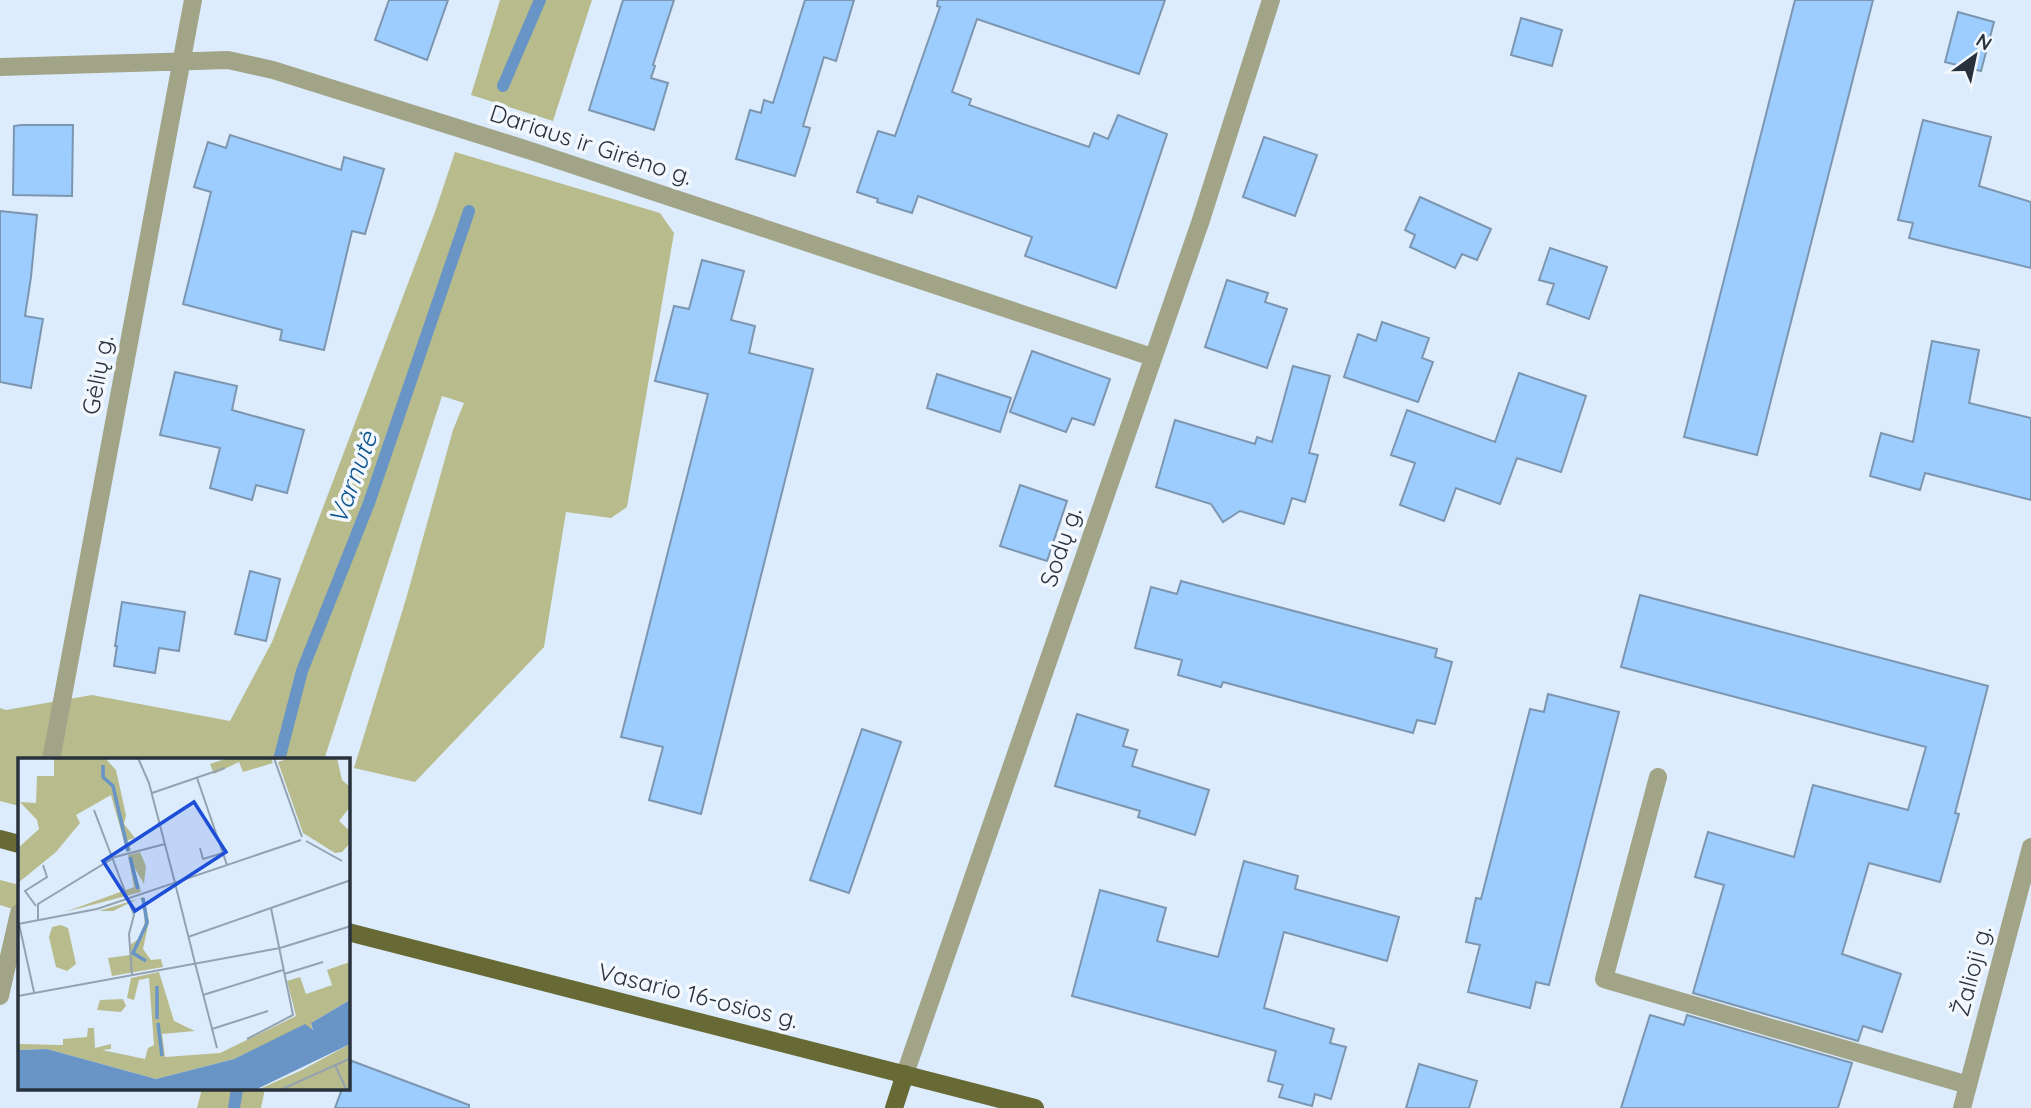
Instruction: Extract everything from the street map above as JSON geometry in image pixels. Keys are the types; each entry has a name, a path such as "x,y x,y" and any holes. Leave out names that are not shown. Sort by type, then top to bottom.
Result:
{"main road":[{"path":"0,839 18,844"},
{"name":"Vasario 16-osios g.","path":"350,933 1035,1108"},
{"name":"Sodų g.","path":"894,1108 905,1074"}],"street":[{"name":"Gėlių g.","path":"51,758 193,0"},
{"name":"Sodų g.","path":"905,1074 1201,219 1271,0"},
{"name":"Dariaus ir Girėno g.","path":"0,67 228,60 273,70 531,151 1152,358"},
{"path":"1658,777 1604,979 1968,1085"},
{"name":"Žalioji g.","path":"1962,1108 2031,847"},
{"path":"0,996 18,917"}],"green space":[{"path":"500,0 592,0 553,121 471,95"},
{"path":"455,152 660,213 674,233 627,507 611,518 566,512 544,647 415,782 354,768 406,599 453,430 464,403 442,396 325,758 18,758 18,806 0,801 0,708 6,710 92,695 230,721 272,642 435,212"},
{"path":"0,880 18,885 18,911 0,905"},
{"path":"202,1090 265,1090 261,1108 197,1108"}],"building":[{"path":"389,0 448,0 427,60 375,40"},
{"path":"623,0 674,0 651,78 668,83 654,130 589,110"},
{"path":"805,0 854,0 836,61 824,57 803,126 810,128 795,176 736,159 750,110 761,113 764,100 773,103"},
{"path":"938,0 1165,0 1139,74 977,19 952,92 971,99 969,105 1089,147 1094,133 1108,139 1118,115 1167,134 1116,288 1025,256 1032,237 918,196 912,213 877,202 878,199 857,192 878,131 895,136 940,7 937,6"},
{"path":"1795,0 1873,0 1757,455 1684,437"},
{"path":"1958,12 1994,22 1981,71 1945,62"},
{"path":"1521,18 1562,30 1552,66 1511,55"},
{"path":"1923,120 1991,137 1979,186 2031,202 2031,268 1909,238 1913,223 1898,220"},
{"path":"73,125 72,196 13,195 14,126"},
{"path":"230,135 341,170 344,157 384,169 365,234 352,231 324,350 280,340 282,330 183,304 211,192 194,187 208,142 226,148"},
{"path":"1264,137 1317,155 1295,216 1243,197"},
{"path":"1420,197 1491,229 1477,260 1462,254 1455,268 1410,247 1415,235 1405,230"},
{"path":"0,211 37,215 25,316 43,319 31,388 0,382"},
{"path":"1550,248 1607,267 1589,319 1547,304 1554,284 1539,280"},
{"path":"702,260 744,271 731,320 755,326 749,353 813,369 701,814 649,800 663,747 621,737 708,394 655,381 674,306 689,309"},
{"path":"1227,280 1268,293 1265,302 1287,309 1267,368 1205,347"},
{"path":"1382,322 1429,338 1422,358 1433,362 1418,402 1344,377 1358,334 1376,341"},
{"path":"1932,341 1979,350 1969,403 2031,418 2031,500 1925,473 1920,490 1870,476 1881,433 1913,442"},
{"path":"1032,351 1110,379 1094,425 1072,418 1066,432 1010,412"},
{"path":"1293,366 1330,376 1309,453 1318,455 1305,502 1292,498 1284,524 1240,511 1223,522 1211,504 1156,487 1175,420 1255,444 1257,437 1272,442"},
{"path":"175,372 237,386 232,410 304,430 287,493 256,485 252,500 210,488 220,448 160,435"},
{"path":"1519,373 1586,396 1561,472 1517,458 1500,504 1456,488 1444,521 1400,505 1415,463 1391,455 1407,410 1495,442"},
{"path":"937,374 1011,398 1000,432 927,408"},
{"path":"1020,485 1067,501 1047,561 1000,546"},
{"path":"250,571 280,579 266,641 235,634"},
{"path":"1181,581 1437,649 1435,657 1452,662 1435,724 1417,720 1413,733 1223,682 1221,687 1178,675 1182,660 1135,648 1151,587 1177,594"},
{"path":"1640,595 1988,686 1955,813 1959,814 1940,882 1869,863 1842,954 1901,974 1882,1032 1863,1026 1858,1041 1693,993 1724,885 1695,877 1708,832 1794,857 1813,785 1908,810 1926,747 1621,667"},
{"path":"122,602 185,612 179,651 159,648 155,673 114,666"},
{"path":"1548,694 1619,712 1549,985 1536,982 1530,1008 1468,992 1480,945 1466,942 1476,898 1481,899 1530,709 1544,712"},
{"path":"1077,714 1128,730 1123,746 1137,750 1132,766 1209,790 1195,835 1138,817 1140,811 1055,786"},
{"path":"862,729 901,742 849,893 810,880"},
{"path":"1244,861 1298,876 1295,889 1399,917 1387,961 1284,932 1264,1008 1334,1029 1330,1043 1346,1047 1331,1099 1315,1094 1312,1106 1279,1097 1283,1085 1268,1081 1276,1051 1072,996 1100,890 1166,908 1157,941 1218,957"},
{"path":"1650,1015 1684,1025 1687,1015 1852,1063 1838,1108 1621,1108"},
{"path":"352,1061 469,1105 469,1108 335,1108 342,1090 350,1090"},
{"path":"1419,1064 1477,1081 1469,1108 1406,1108"}],"waterway":[{"name":"Varnutė","path":"503,86 540,0"},
{"name":"Varnutė","path":"280,758 302,671 369,503 469,211"},
{"name":"Varnutė","path":"234,1108 237,1090"}]}
